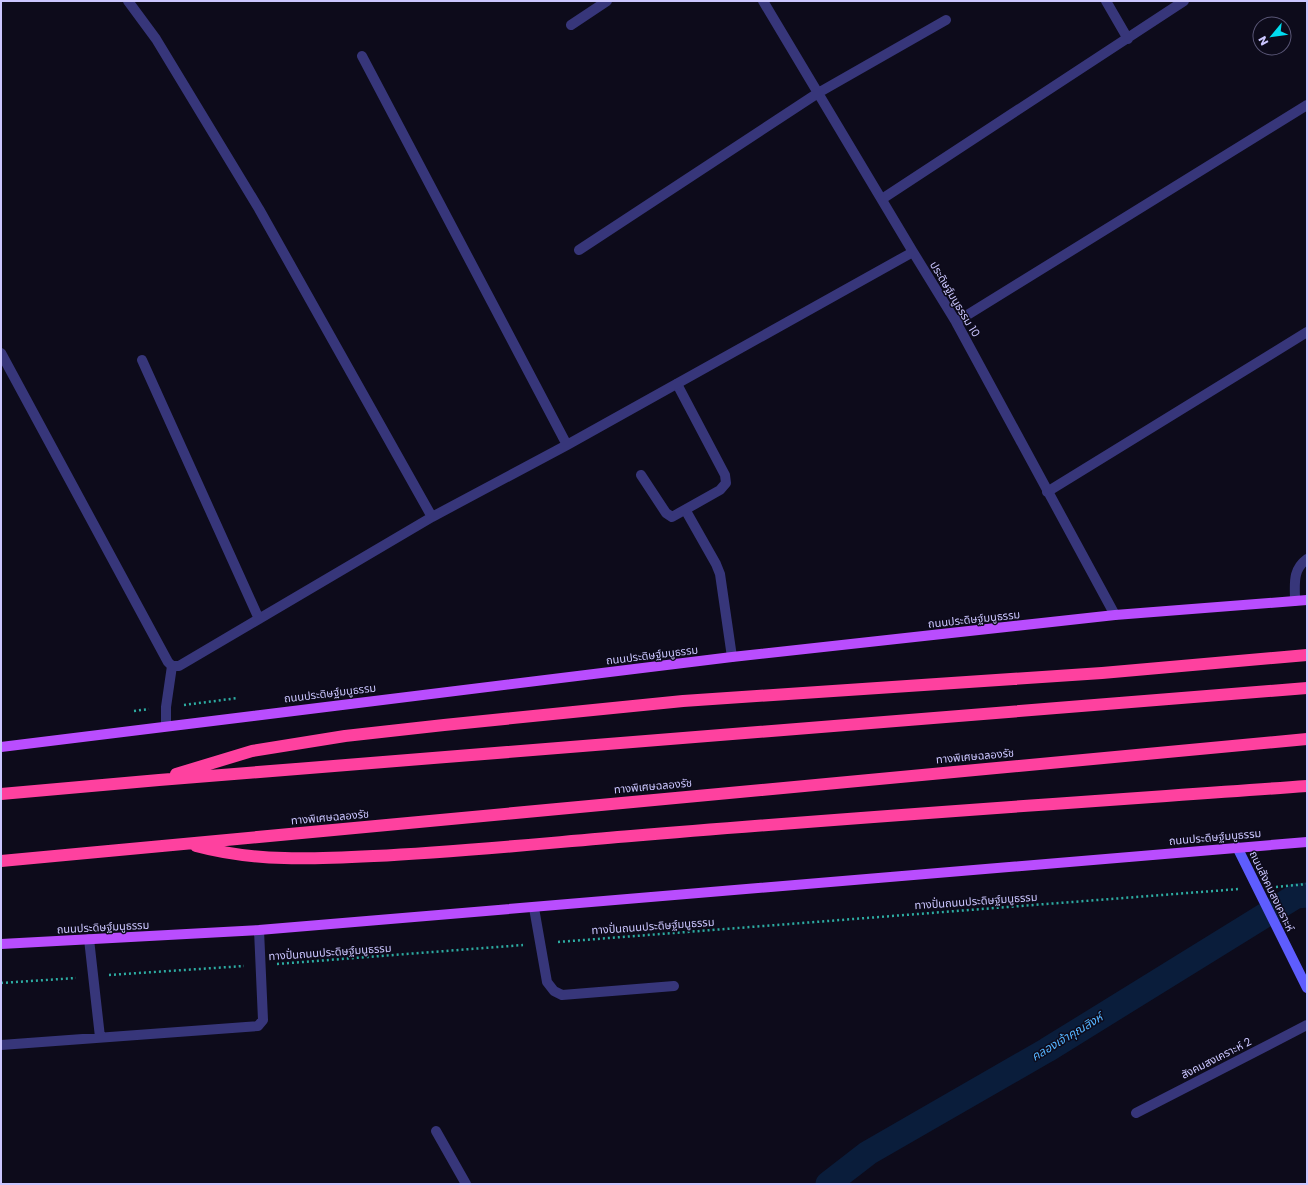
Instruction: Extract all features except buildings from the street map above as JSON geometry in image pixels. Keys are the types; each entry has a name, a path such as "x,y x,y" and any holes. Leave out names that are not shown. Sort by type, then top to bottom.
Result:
{"highway":[{"path":"159,780 208,763 252,751 345,736 444,725 683,701 1102,673 1307,655"},
{"path":"1,794 1307,688"},
{"name":"ทางพิเศษฉลองรัช","path":"1,860 187,844 1307,739"},
{"path":"187,844 222,853 270,858 320,858 414,854 870,816 1307,786"}],"main road":[{"name":"ถนนประดิษฐ์มนูธรรม","path":"1,747 166,725 732,657 1115,615 1307,600"},
{"name":"ถนนประดิษฐ์มนูธรรม","path":"1,944 259,930 1307,842"},
{"name":"ถนนสังคมสงเคราะห์","path":"1237,847 1307,988"}],"street":[{"path":"128,1 156,39 258,209 432,517"},
{"path":"571,25 606,1"},
{"name":"ประดิษฐ์มนูธรรม 10","path":"764,1 956,322 1115,615"},
{"path":"1106,1 1128,38"},
{"path":"882,199 1184,1"},
{"path":"579,250 818,93 946,20"},
{"path":"362,56 567,445"},
{"path":"956,322 1307,105"},
{"path":"172,666 179,666 188,661 432,517 567,445 913,252"},
{"path":"1047,492 1307,332"},
{"path":"1,353 163,653 172,666 166,707 166,725"},
{"path":"142,360 259,619"},
{"path":"641,475 666,513 672,517 686,511 720,490 726,483 725,475 677,384"},
{"path":"686,511 716,564 720,574 732,657"},
{"path":"1295,601 1295,573 1298,567 1307,559"},
{"path":"534,908 547,982 554,991 562,995 674,986"},
{"path":"1,1045 258,1026 263,1020 259,930"},
{"path":"89,939 100,1037"},
{"name":"สังคมสงเคราะห์ 2","path":"1136,1113 1307,1025"},
{"path":"436,1131 466,1184"}],"path":[{"name":"ทางปั่นถนนประดิษฐ์มนูธรรม","path":"1,983 260,965 1307,884"}],"waterway":[{"name":"คลองเจ้าคุณสิงห์","path":"828,1184 868,1153 1047,1050 1296,896 1307,895"}]}
